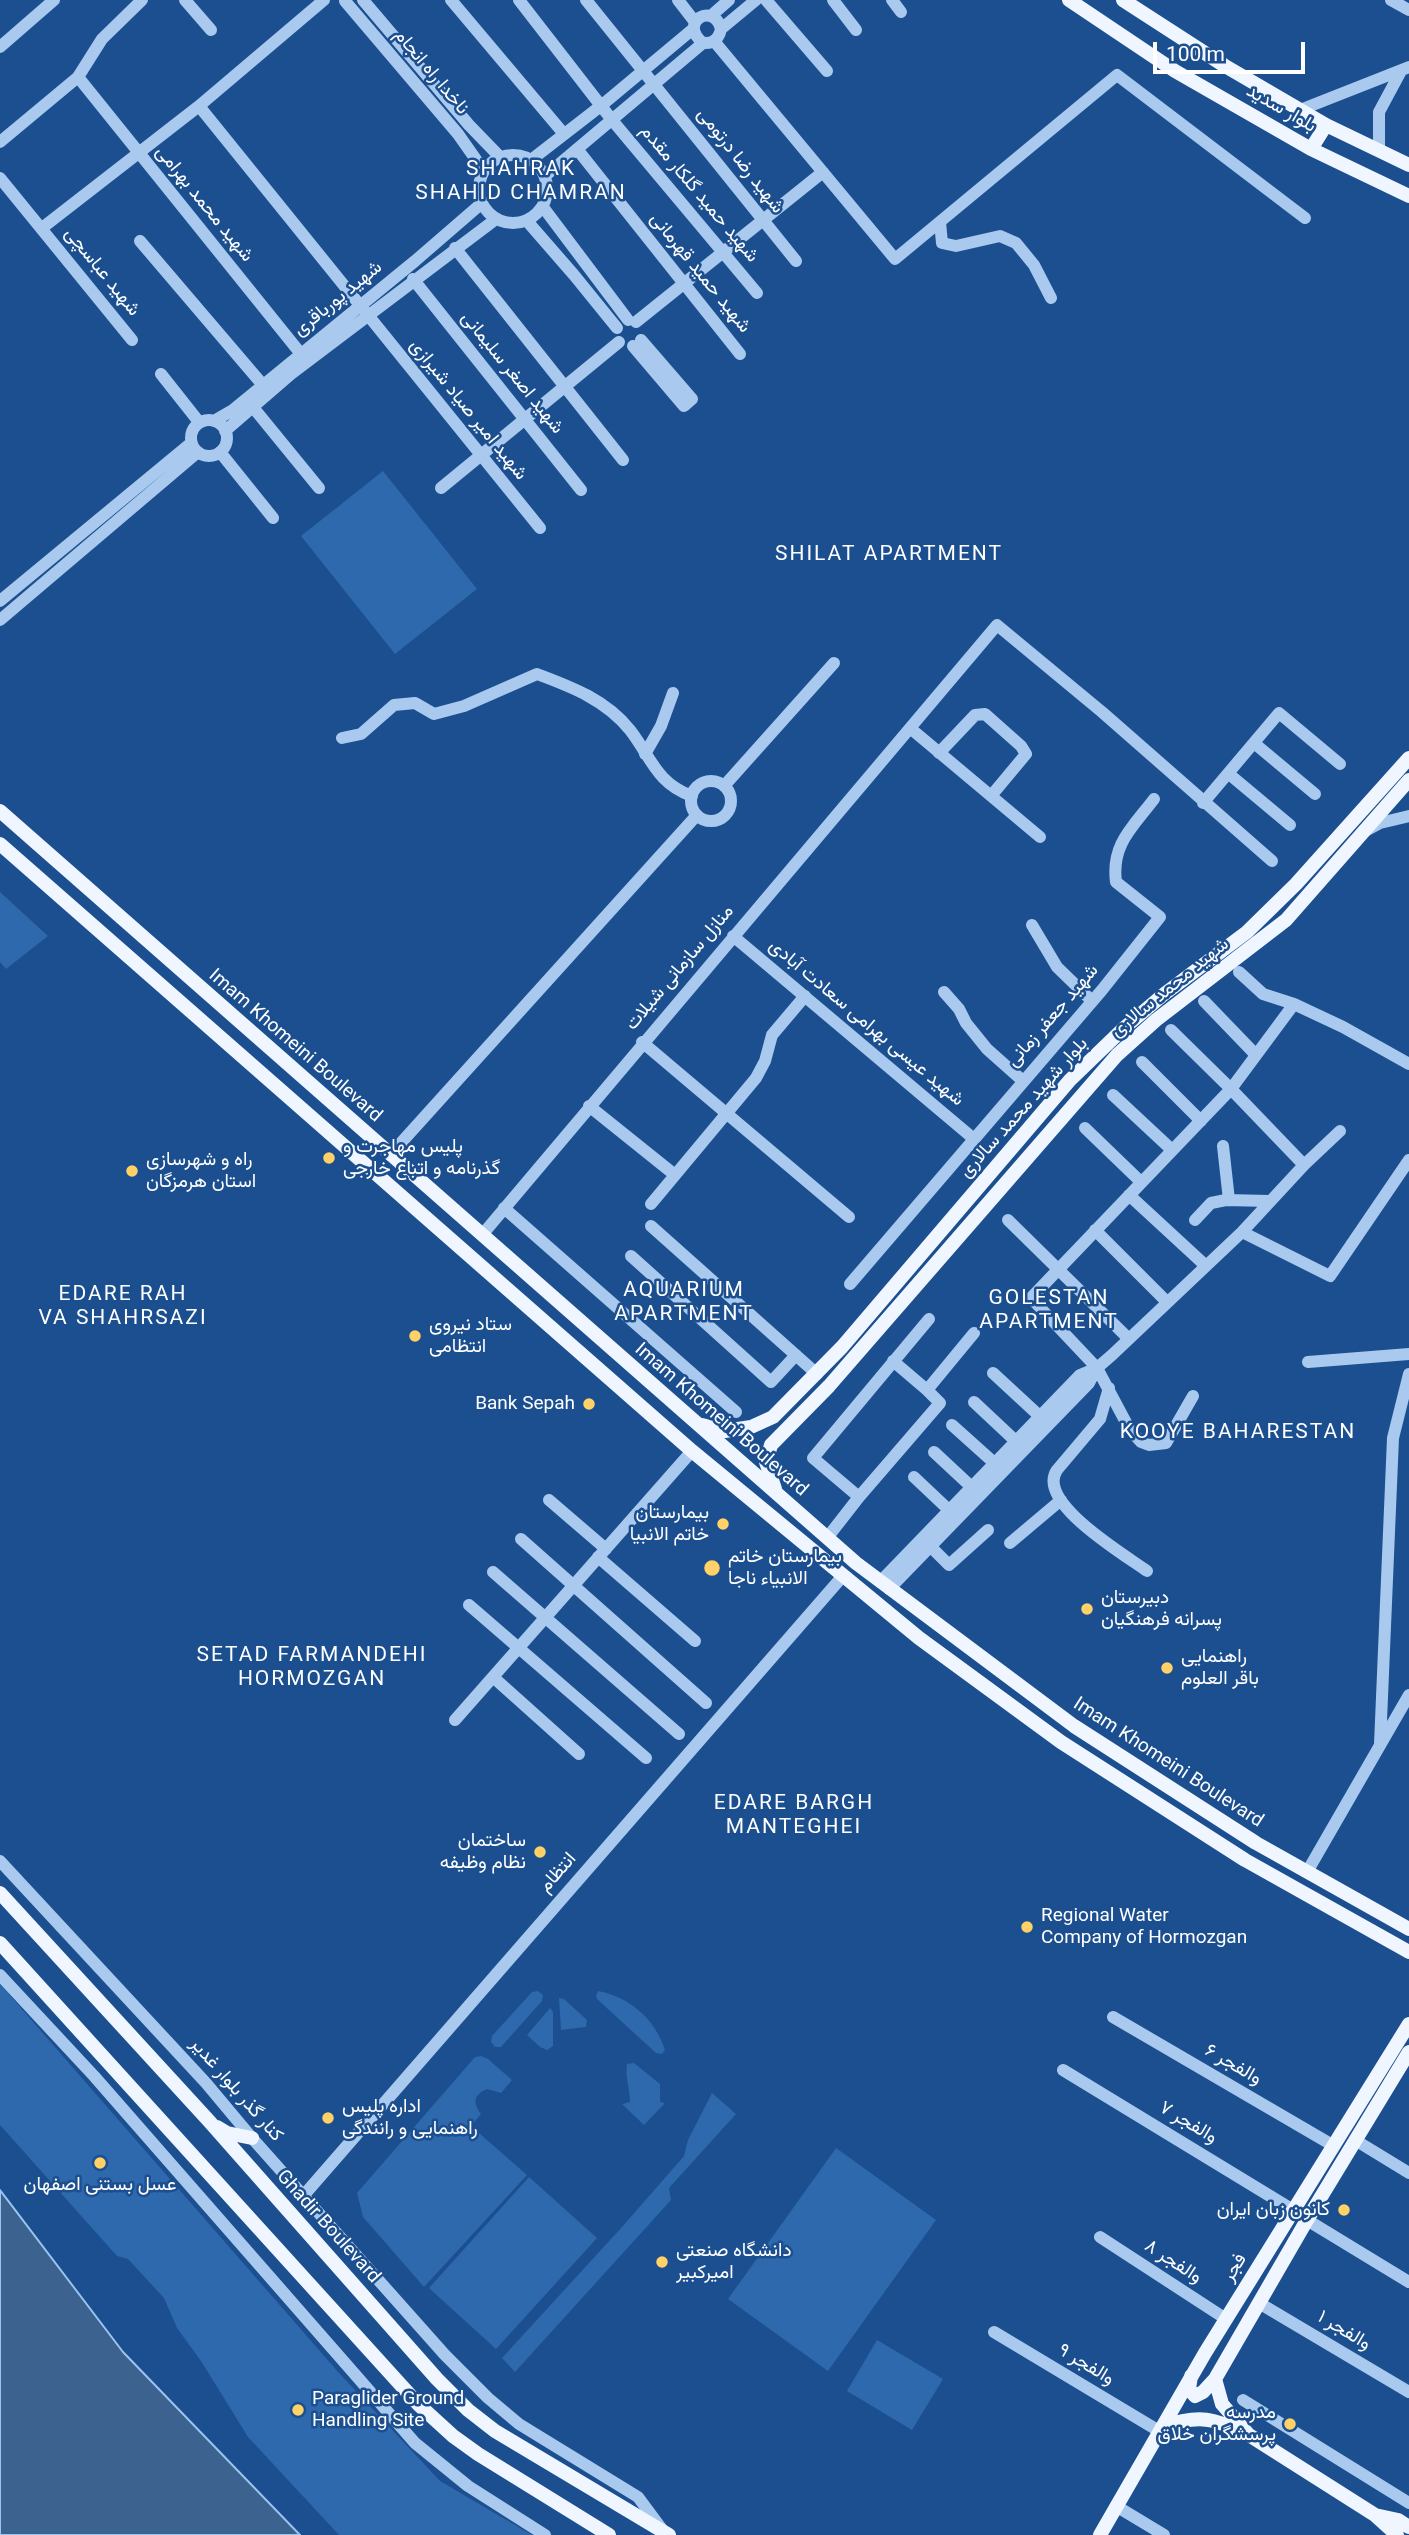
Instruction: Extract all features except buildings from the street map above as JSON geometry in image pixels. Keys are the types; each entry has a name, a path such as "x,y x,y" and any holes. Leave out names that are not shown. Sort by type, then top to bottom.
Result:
{"main road":[{"name":"بلوار سدید","path":"1069,0 1175,71 1311,149 1409,196"},
{"name":"بلوار سدید","path":"1123,0 1225,66 1300,110 1409,166"},
{"path":"1311,149 1326,125"},
{"name":"بلوار شهید محمد سالاری","path":"697,1424 725,1431 751,1427 773,1416 817,1374 1070,1080 1122,1029 1247,932 1296,884 1409,758"},
{"name":"شهید محمد سالاری","path":"777,1494 766,1462 771,1445 829,1386 1117,1055 1156,1020 1286,920 1409,780"},
{"name":"Imam Khomeini Boulevard","path":"0,811 827,1538 885,1585 1074,1726 1256,1843 1409,1929"},
{"name":"Imam Khomeini Boulevard","path":"0,844 692,1451 919,1638 1061,1742 1245,1860 1406,1951"},
{"path":"164,987 177,969"},
{"path":"817,1374 829,1386"},
{"name":"Ghadir Boulevard","path":"0,1893 468,2410 495,2431 667,2534"},
{"path":"0,1943 419,2405 453,2436 478,2454 609,2535"},
{"name":"فجر","path":"1100,2535 1192,2375 1407,2028"},
{"name":"فجر","path":"1214,2379 1355,2140 1407,2058"},
{"path":"209,2121 227,2133 252,2138"},
{"path":"1192,2375 1189,2389 1195,2396 1203,2392 1214,2379"},
{"path":"1214,2379 1222,2404 1249,2435"},
{"path":"1161,2429 1184,2420 1216,2420 1249,2435 1375,2515 1397,2535"},
{"path":"1375,2515 1398,2520 1409,2527"}],"street":[{"path":"0,47 54,0"},
{"path":"0,142 78,77 102,39 142,0"},
{"path":"185,0 211,30"},
{"path":"42,228 199,106 324,0"},
{"path":"338,0 350,0"},
{"name":"ناخدا راه انجام","path":"363,0 469,125 500,157"},
{"path":"451,0 564,134"},
{"name":"شهید حمید گلکار مقدم","path":"519,0 612,120 757,293"},
{"name":"شهید رضا درتومی","path":"586,0 796,261"},
{"path":"678,0 694,25 695,36 709,42 895,259 1116,75 1305,218"},
{"path":"531,160 644,70 700,17 712,15 729,0"},
{"path":"721,29 757,0"},
{"path":"766,0 827,71"},
{"path":"832,0 856,30"},
{"path":"892,0 901,12"},
{"path":"1391,0 1409,10"},
{"name":"ناخدا راه انجام","path":"345,1 458,134 484,171"},
{"path":"545,176 655,84 719,36 719,22 712,15"},
{"path":"390,54 401,44"},
{"path":"1300,110 1405,69"},
{"path":"1379,150 1379,112 1405,69"},
{"name":"شهید محمد بهرامی","path":"78,77 301,354"},
{"path":"430,103 442,92"},
{"name":"شهید امیر صیاد شیرازی","path":"199,106 540,528"},
{"name":"شهید حمید قهرمانی","path":"577,149 740,354"},
{"path":"521,155 531,160 545,176 548,186 543,207 527,221 516,224 496,219 487,212 482,202 480,181 484,171 500,157 521,155"},
{"path":"543,207 586,266 632,321 643,332 637,343 626,346 619,342 616,336 621,322 632,321 683,284 822,172"},
{"name":"شهید عباسچی","path":"0,178 132,340"},
{"name":"شهید پورباقری","path":"417,271 482,202"},
{"name":"شهید پورباقری","path":"214,421 233,410 301,354 417,271 496,219"},
{"path":"527,221 617,328"},
{"path":"940,222 942,243 956,246 1000,236 1016,243 1034,265 1051,299"},
{"path":"140,241 262,384"},
{"path":"455,248 623,460"},
{"path":"574,275 586,266"},
{"name":"شهید اصغر سلیمانی","path":"417,271 525,419 582,490"},
{"name":"شهید پورباقری","path":"225,431 364,310"},
{"path":"441,488 619,342"},
{"path":"637,343 692,399 684,406 637,343"},
{"path":"161,374 199,422"},
{"path":"252,406 318,488"},
{"path":"214,421 225,431 225,446 220,452 212,455 194,447 193,428 199,422 214,421"},
{"path":"0,620 194,447"},
{"path":"220,452 273,518"},
{"path":"0,601 129,503"},
{"path":"27,579 35,590"},
{"name":"منازل سازمانی شیلات","path":"482,1235 642,1042 997,625 1101,712 1203,803"},
{"path":"724,786 834,663"},
{"path":"342,738 362,734 394,705 415,702 434,714 464,706 537,674 582,691 601,703 629,729 659,775 677,791 692,796"},
{"path":"645,754 661,726 673,693"},
{"path":"1272,861 1203,803 1279,713 1340,764"},
{"path":"939,752 975,715 985,714 1021,746 1026,754 991,796"},
{"path":"910,728 1041,836"},
{"path":"1254,743 1315,794"},
{"path":"1228,774 1290,825"},
{"path":"719,782 724,786 731,803 726,814 708,821 697,815 691,803 699,785 719,782"},
{"name":"شهید جعفر زمانی","path":"850,1284 1092,1001 1160,917 1116,882 1113,865 1120,844 1154,799"},
{"path":"390,1155 697,815"},
{"path":"1364,832 1380,823 1409,816"},
{"path":"1032,925 1057,967 1092,1001"},
{"name":"شهید عیسی بهرامی سعادت آبادی","path":"733,936 974,1139"},
{"path":"1239,972 1263,994 1294,1004 1355,1033 1409,1064"},
{"path":"944,992 987,1049 1023,1081"},
{"path":"651,1204 761,1069 775,1030 805,996"},
{"path":"1204,1001 1256,1055"},
{"path":"1193,1396 1166,1443 1149,1445 1141,1442 1130,1430 1097,1368 1031,1298 1231,1089 1294,1004"},
{"path":"1171,1030 1304,1165"},
{"path":"642,1042 849,1217"},
{"path":"1142,1062 1201,1121"},
{"path":"1113,1095 1172,1150"},
{"path":"589,1106 675,1175"},
{"path":"1085,1128 1141,1182"},
{"path":"885,1585 1045,1420 1089,1383 1097,1368 1242,1232 1269,1201 1340,1131"},
{"path":"1223,1146 1229,1200"},
{"path":"1242,1232 1330,1276 1409,1160"},
{"path":"1129,1195 1206,1266"},
{"path":"1195,1220 1211,1203 1229,1200 1269,1201"},
{"path":"504,1208 736,1412"},
{"path":"1008,1220 1129,1339"},
{"path":"651,1226 817,1374"},
{"path":"1095,1230 1167,1303"},
{"path":"631,1256 771,1382 796,1355"},
{"path":"859,1497 813,1458 929,1319"},
{"path":"927,1390 974,1333"},
{"path":"1308,1362 1409,1354"},
{"path":"827,1538 940,1403 893,1361"},
{"path":"993,1373 1045,1420"},
{"path":"1380,1744 1393,1438 1409,1374"},
{"path":"1109,1388 1100,1419 1054,1475 1053,1488 1077,1519 1147,1571"},
{"path":"974,1402 1021,1446"},
{"path":"952,1425 999,1468"},
{"path":"455,1720 692,1451"},
{"path":"934,1451 976,1492"},
{"path":"914,1477 950,1511"},
{"path":"927,1543 950,1511 976,1492"},
{"path":"549,1500 695,1641"},
{"path":"1010,1543 1060,1500"},
{"path":"927,1543 949,1565 988,1530"},
{"path":"521,1539 706,1703"},
{"path":"493,1572 679,1734"},
{"name":"انتظام","path":"303,2195 842,1577"},
{"path":"470,1605 646,1758"},
{"path":"493,1677 579,1754"},
{"path":"1307,1872 1409,1695"},
{"name":"کنار گذر بلوار غدیر","path":"0,1861 206,2083 445,2355 488,2398 519,2424 638,2497 667,2534"},
{"path":"0,1975 94,2076 415,2443 468,2486 545,2535"},
{"name":"والفجر ۶","path":"1113,2017 1334,2146"},
{"name":"والفجر ۷","path":"1063,2070 1293,2210"},
{"path":"1355,2140 1409,2173"},
{"path":"1307,2220 1409,2282"},
{"name":"والفجر ۸","path":"1100,2237 1226,2319"},
{"name":"والفجر ۱","path":"1259,2303 1409,2392"},
{"name":"والفجر ۹","path":"994,2332 1161,2429"},
{"path":"1243,2400 1409,2503"},
{"path":"1116,2505 1164,2535"}],"shaded area":[{"path":"383,471 477,589 395,654 301,536"},
{"path":"0,892 48,936 6,969 0,962"},
{"path":"0,1984 339,2373 440,2481 532,2535 339,2535 248,2437 177,2328 164,2298 128,2259 117,2256 0,2125"},
{"path":"538,1991 543,1995 542,2001 501,2047 495,2047 491,2042 492,2036 532,1992"},
{"path":"598,1991 621,1998 640,2011 661,2039 665,2050 662,2054 656,2053 597,1999"},
{"path":"559,1998 564,1999 587,2020 586,2027 561,2030"},
{"path":"550,2008 553,2012 553,2046 547,2050 527,2035"},
{"path":"481,2056 512,2080 501,2093 487,2089 479,2094 476,2103 481,2114 471,2126 527,2175 424,2287 363,2217 357,2193 475,2057"},
{"path":"634,2063 660,2084 660,2102 665,2103 644,2125 622,2104 630,2102 627,2064"},
{"path":"712,2093 736,2114 669,2188 671,2200 515,2372 502,2358 684,2156 688,2140"},
{"path":"836,2148 936,2220 828,2371 728,2299"},
{"path":"529,2177 597,2238 496,2349 429,2288"},
{"path":"0,2190 123,2352 300,2535 0,2535"},
{"path":"877,2340 943,2379 912,2430 847,2391"}],"place":[{"name":"پلیس مهاجرت و گذرنامه و اتباع خارجى","path":"329,1158"},
{"name":"راه و شهرسازی استان هرمزگان","path":"132,1171"},
{"name":"ستاد نیروی انتظامی","path":"415,1336"},
{"name":"Bank Sepah","path":"589,1404"},
{"name":"بیمارستان خاتم الانبیا","path":"723,1524"},
{"name":"بیمارستان خاتم الانبیاء ناجا","path":"712,1568"},
{"name":"دبیرستان پسرانه فرهنگیان","path":"1087,1609"},
{"name":"راهنمایی باقر العلوم","path":"1167,1668"},
{"name":"ساختمان نظام وظیفه","path":"540,1852"},
{"name":"Regional Water Company of Hormozgan","path":"1027,1927"},
{"name":"اداره پلیس راهنمایی و رانندگی","path":"328,2118"},
{"name":"عسل بستنی اصفهان","path":"100,2163"},
{"name":"کانون زبان ایران","path":"1344,2210"},
{"name":"دانشگاه صنعتی امیرکبیر","path":"662,2262"},
{"name":"Paraglider Ground Handling Site","path":"298,2410"},
{"name":"مدرسه پرسشگران خلاق","path":"1290,2424"}],"district":[{"name":"SHAHRAK SHAHID CHAMRAN","path":"521,182"},
{"name":"SHILAT APARTMENT","path":"889,555"},
{"name":"AQUARIUM APARTMENT","path":"684,1303"},
{"name":"EDARE RAH VA SHAHRSAZI","path":"123,1307"},
{"name":"GOLESTAN APARTMENT","path":"1049,1311"},
{"name":"KOOYE BAHARESTAN","path":"1238,1433"},
{"name":"SETAD FARMANDEHI HORMOZGAN","path":"312,1668"},
{"name":"EDARE BARGH MANTEGHEI","path":"794,1816"}]}
